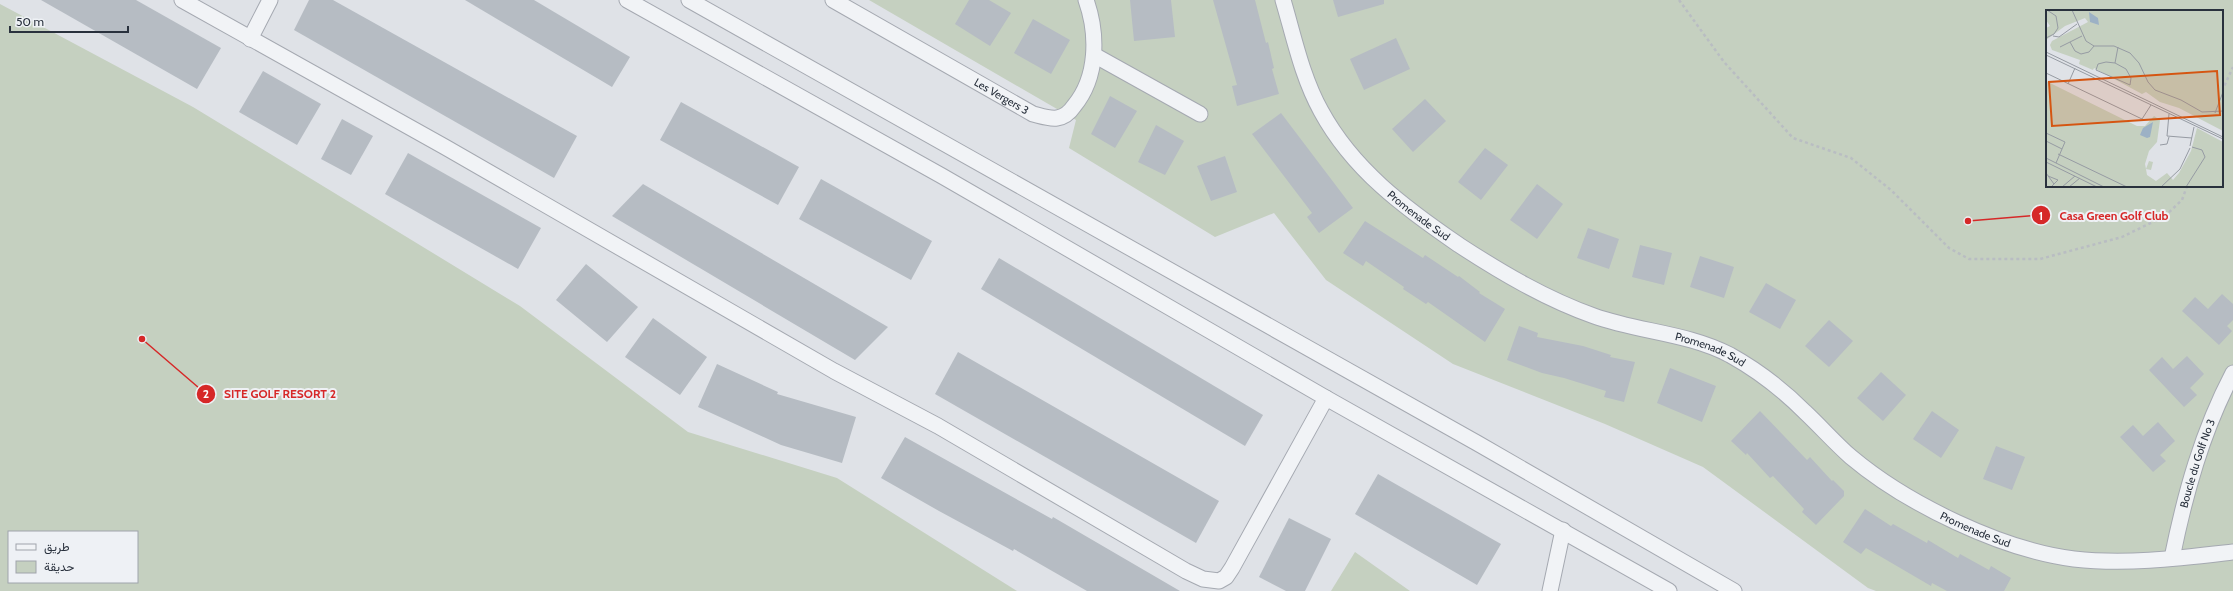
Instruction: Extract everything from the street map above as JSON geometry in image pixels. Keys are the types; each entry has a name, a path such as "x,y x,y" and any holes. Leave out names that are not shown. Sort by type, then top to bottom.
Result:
{"street":[{"path":"182,0 444,147 834,371 938,426 1156,554 1203,579 1219,581 1226,577 1326,398"},
{"path":"250,39 270,0"},
{"path":"628,0 948,180 1326,398 1669,591"},
{"path":"689,0 1470,439 1734,591"},
{"name":"Les Vergers 3","path":"833,0 1033,114 1048,118 1065,116 1080,100 1088,81 1094,55 1092,23 1086,0"},
{"name":"Promenade Sud","path":"1283,0 1312,95 1326,121 1362,169 1399,202 1488,264 1513,279 1580,311 1606,320 1702,343 1729,355 1754,370 1793,400 1860,464 1905,495 1983,532 2044,553 2075,559 2117,561 2172,558 2233,552"},
{"path":"1094,55 1200,114"},
{"name":"Boucle du Golf No 3","path":"2172,558 2188,486 2206,432 2233,373"},
{"path":"1550,591 1563,530"}],"path":[{"path":"1679,0 1724,62 1793,138 1851,158 1892,190 1949,248 1969,260 2040,259 2122,237 2166,216 2182,200 2187,187"},
{"path":"2223,89 2233,67"}],"green space":[{"path":"869,0 2233,0 2233,591 1876,591 1868,588 1703,467 1605,424 1453,364 1326,280 1274,213 1215,237 1069,148 1076,120"},
{"path":"0,4 193,107 520,306 688,432 837,478 1017,591 0,591"},
{"path":"1355,552 1410,591 1331,591"}],"building":[{"path":"41,0 136,0 221,48 197,89"},
{"path":"309,0 333,0 577,136 554,178 294,30"},
{"path":"465,0 534,0 630,57 612,87"},
{"path":"969,0 989,0 1011,13 990,46 955,24"},
{"path":"1130,0 1171,0 1175,37 1134,41"},
{"path":"1213,0 1255,0 1266,43 1268,42 1274,68 1272,69 1279,94 1237,106 1232,86 1237,85"},
{"path":"1333,0 1384,0 1384,4 1338,17"},
{"path":"1033,19 1070,40 1051,74 1014,53"},
{"path":"1396,38 1410,69 1364,90 1350,59"},
{"path":"263,71 321,104 297,145 239,112"},
{"path":"1110,96 1137,111 1115,148 1091,134"},
{"path":"1425,99 1446,121 1413,152 1392,129"},
{"path":"681,102 799,167 778,205 660,140"},
{"path":"1281,113 1353,208 1319,233 1307,217 1312,213 1252,134"},
{"path":"342,119 373,136 351,175 321,159"},
{"path":"1156,125 1184,141 1165,175 1138,162"},
{"path":"1485,148 1508,165 1481,200 1458,182"},
{"path":"408,153 541,228 518,269 385,194"},
{"path":"1225,156 1237,192 1211,201 1197,166"},
{"path":"821,179 932,241 911,280 799,219"},
{"path":"643,184 888,327 855,360 612,216"},
{"path":"1537,184 1563,204 1537,239 1510,220"},
{"path":"1365,221 1423,258 1425,255 1458,277 1459,276 1480,292 1479,293 1505,309 1485,342 1428,302 1426,304 1403,289 1404,287 1366,261 1363,266 1343,253"},
{"path":"1588,228 1619,239 1609,269 1577,258"},
{"path":"1640,245 1672,253 1664,285 1632,277"},
{"path":"1700,256 1734,267 1724,298 1690,287"},
{"path":"999,258 1263,415 1245,446 981,289"},
{"path":"586,264 638,307 607,342 556,300"},
{"path":"1766,283 1796,300 1780,329 1749,312"},
{"path":"2222,294 2233,304 2233,320 2227,326 2232,331 2219,345 2182,311 2195,297 2208,309"},
{"path":"653,318 707,357 680,395 625,357"},
{"path":"1829,320 1853,341 1829,367 1805,346"},
{"path":"1519,326 1538,333 1537,337 1583,346 1611,355 1610,357 1635,362 1624,402 1604,397 1606,391 1542,373 1507,360"},
{"path":"958,352 1219,501 1196,543 935,394"},
{"path":"2187,356 2204,374 2190,388 2197,395 2184,407 2149,370 2162,357 2173,369"},
{"path":"717,364 778,392 777,394 856,417 842,463 781,445 698,407"},
{"path":"1670,368 1716,386 1702,422 1657,403"},
{"path":"1881,372 1906,395 1883,421 1857,398"},
{"path":"1760,411 1807,460 1810,457 1832,481 1833,480 1844,491 1844,496 1816,525 1802,512 1804,509 1773,476 1770,478 1747,453 1746,455 1731,441"},
{"path":"1932,411 1959,430 1941,458 1913,439"},
{"path":"2158,422 2175,441 2160,455 2166,461 2153,472 2120,437 2133,425 2143,436"},
{"path":"905,437 1052,519 1053,517 1180,591 1087,591 1014,549 1013,551 939,511 881,478"},
{"path":"1996,446 2025,457 2012,490 1983,479"},
{"path":"1378,474 1501,544 1477,585 1355,514"},
{"path":"1865,509 1891,526 1893,524 1927,543 1928,540 1958,558 1960,554 1989,570 1991,566 2011,578 2004,591 1947,591 1932,583 1931,586 1866,548 1861,554 1843,542"},
{"path":"1289,518 1331,539 1305,591 1286,591 1259,577"}],"place":[{"name":"Casa Green Golf Club","path":"1968,221"},
{"name":"SITE GOLF RESORT 2","path":"142,339"}]}
